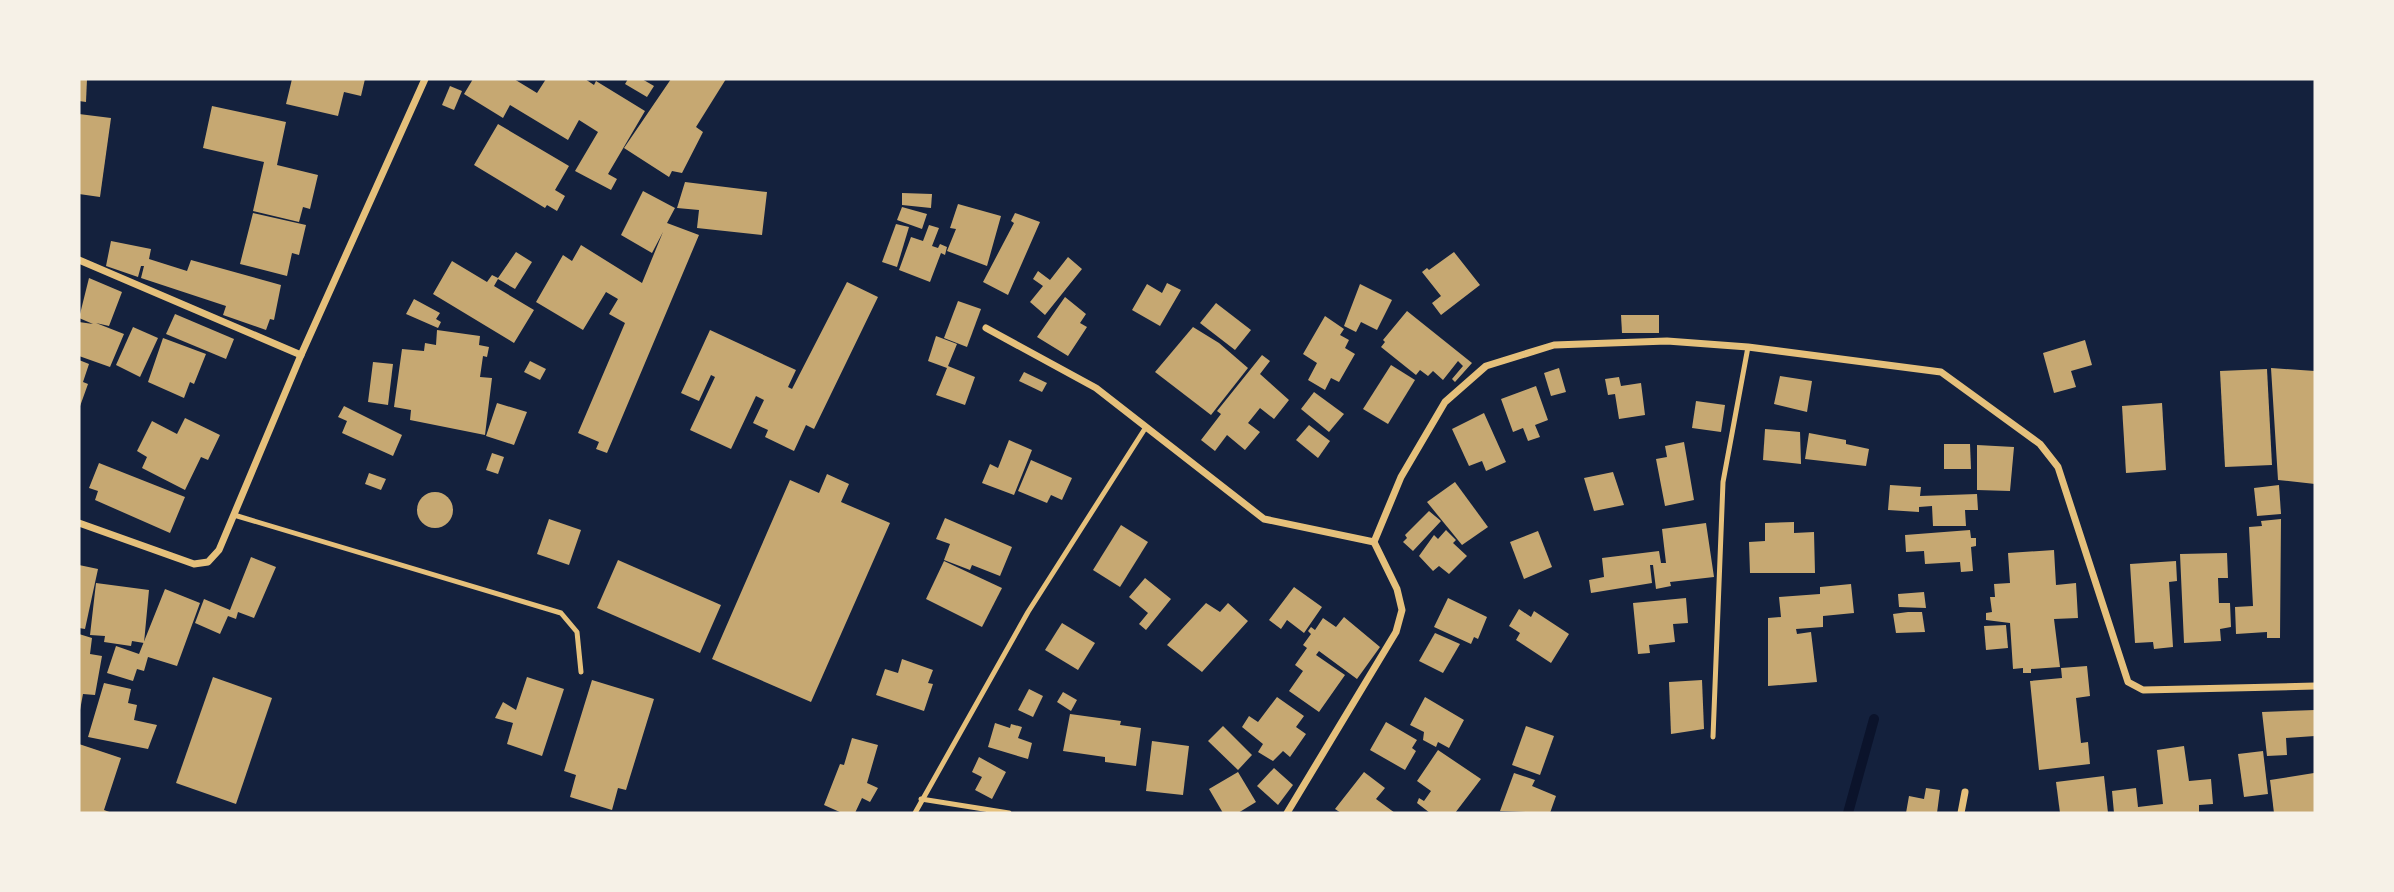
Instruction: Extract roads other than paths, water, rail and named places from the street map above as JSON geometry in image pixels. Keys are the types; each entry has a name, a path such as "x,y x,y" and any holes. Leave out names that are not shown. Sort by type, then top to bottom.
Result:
{"street":[{"path":"79,523 194,564 208,562 219,550 301,355 425,79"},
{"path":"79,260 301,355"},
{"path":"986,328 1096,388 1264,519 1374,542"},
{"path":"1287,813 1396,632 1402,610 1397,589 1374,542 1401,477 1445,402 1486,366 1554,345 1667,341 1748,347 1941,372 2040,444 2058,467 2129,681 2143,690 2315,686"},
{"path":"1961,813 1965,792"}],"lane":[{"path":"1713,737 1723,482 1748,347"},
{"path":"915,813 1028,612 1146,427"},
{"path":"234,515 561,613 577,632 581,672"},
{"path":"921,799 1009,813"}],"waterway":[{"path":"1848,813 1874,719"}]}
